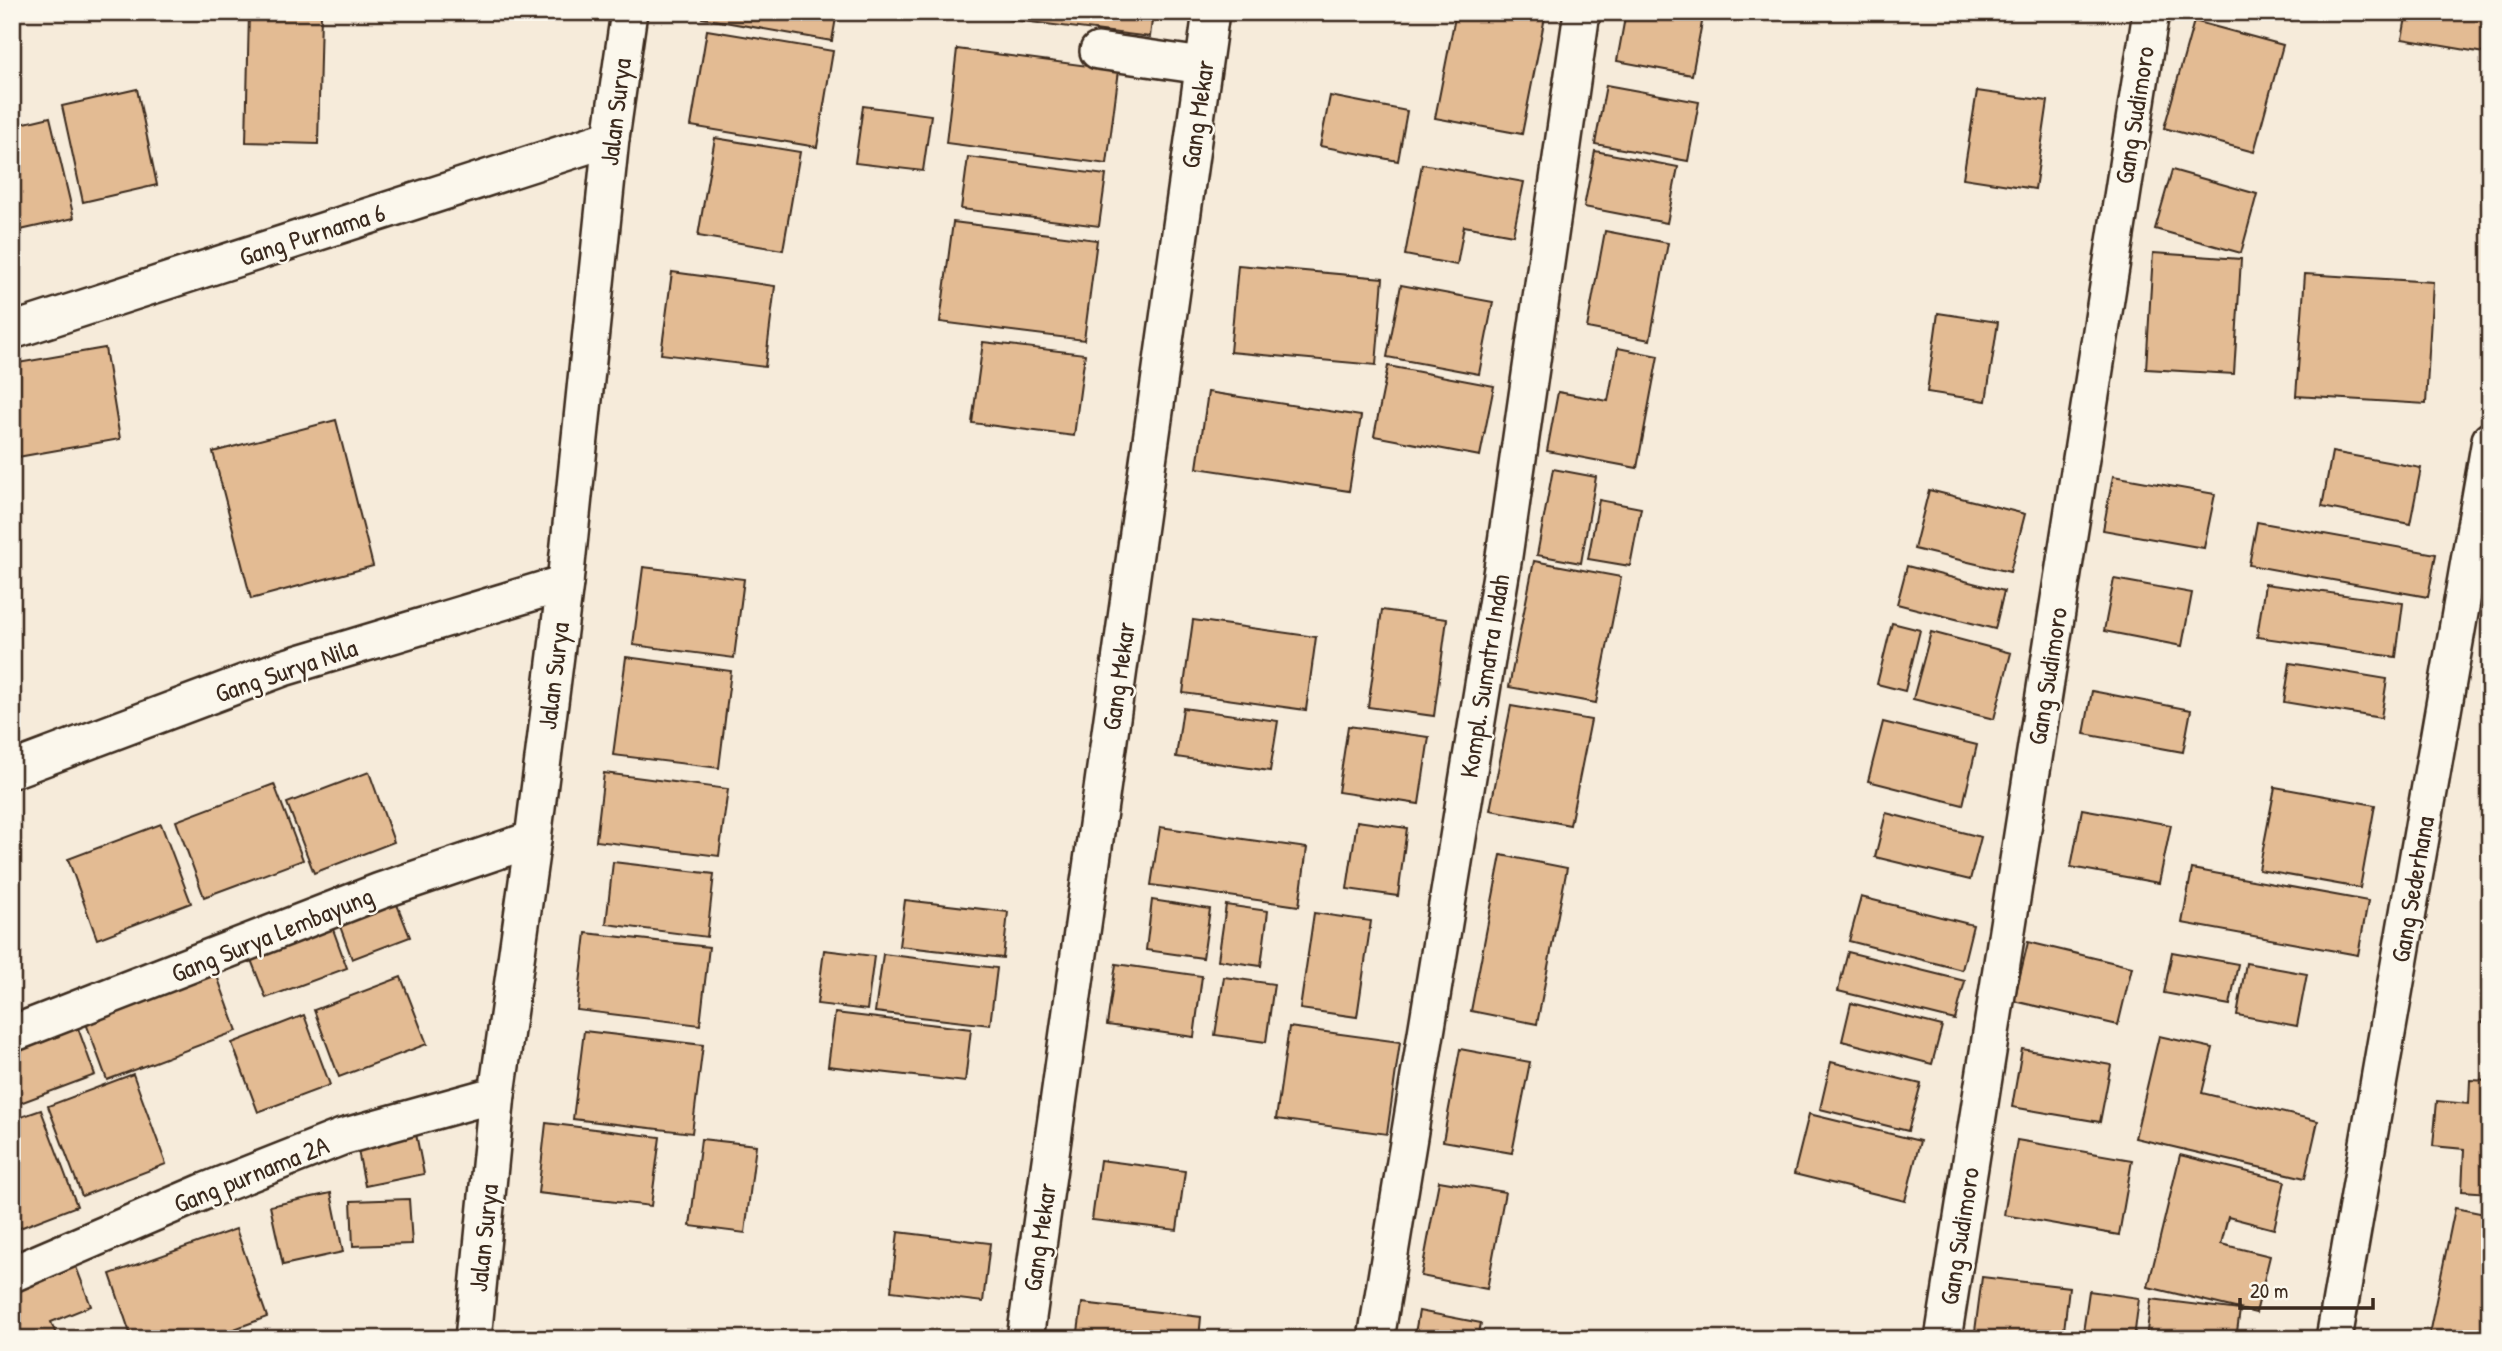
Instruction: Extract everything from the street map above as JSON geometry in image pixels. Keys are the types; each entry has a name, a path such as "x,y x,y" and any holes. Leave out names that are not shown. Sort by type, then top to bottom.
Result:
{"street":[{"name":"Jalan Surya","path":"473,1339 497,1094 565,583 611,138 629,12"},
{"name":"Gang Mekar","path":"1025,1339 1211,12"},
{"name":"Kompl. Sumatra Indah","path":"1376,1339 1504,556 1582,12"},
{"name":"Gang Sudimoro","path":"1943,1339 2151,12"},
{"path":"1098,51 1203,66"},
{"name":"Gang Purnama 6","path":"12,331 611,138"},
{"name":"Gang Sederhana","path":"2334,1339 2490,439"},
{"name":"Gang Surya Nila","path":"12,770 283,668 565,583"},
{"name":"Gang Surya Lembayung","path":"12,1034 380,891 533,839"},
{"name":"Gang purnama 2A","path":"12,1273 203,1192 342,1137 497,1094"}],"building":[{"path":"703,12 837,12 832,41 702,18"},
{"path":"991,12 1153,12 1150,37 990,17"},
{"path":"1456,12 1546,12 1522,134 1435,118"},
{"path":"1626,12 1704,12 1692,75 1617,61"},
{"path":"2241,12 2293,12 2292,20"},
{"path":"2407,12 2490,12 2490,54 2402,39"},
{"path":"249,13 321,14 318,144 246,142"},
{"path":"2194,21 2283,45 2254,152 2164,128"},
{"path":"707,30 833,51 817,147 691,126"},
{"path":"957,49 1119,70 1107,164 946,143"},
{"path":"1606,85 1699,102 1688,161 1595,144"},
{"path":"137,89 157,185 83,202 62,106"},
{"path":"1977,91 2048,101 2035,189 1963,178"},
{"path":"1330,96 1407,111 1398,161 1320,146"},
{"path":"863,106 931,115 923,171 855,163"},
{"path":"50,117 74,218 16,231 12,216 12,126"},
{"path":"715,138 800,152 783,250 698,236"},
{"path":"1595,151 1678,167 1667,223 1584,207"},
{"path":"968,157 1106,175 1099,226 961,209"},
{"path":"1422,164 1524,182 1513,235 1464,226 1457,265 1405,255"},
{"path":"2172,170 2257,194 2241,253 2155,229"},
{"path":"953,222 1097,240 1084,340 940,322"},
{"path":"1605,231 1668,243 1650,340 1587,328"},
{"path":"2153,253 2241,259 2234,374 2146,369"},
{"path":"1238,265 1383,278 1376,365 1230,352"},
{"path":"672,272 775,286 765,367 661,354"},
{"path":"2305,274 2433,282 2426,404 2296,396"},
{"path":"1401,285 1493,302 1479,374 1387,357"},
{"path":"1938,313 1998,322 1986,401 1927,392"},
{"path":"983,342 1085,354 1074,436 972,423"},
{"path":"105,348 120,439 12,458 12,364"},
{"path":"1618,348 1658,356 1637,468 1547,451 1558,392 1608,401"},
{"path":"1388,366 1494,386 1480,456 1374,436"},
{"path":"1208,392 1361,416 1349,491 1197,468"},
{"path":"336,420 373,566 251,599 213,452"},
{"path":"2332,452 2421,468 2410,524 2322,507"},
{"path":"1553,469 1596,477 1581,563 1537,555"},
{"path":"2113,476 2215,494 2204,548 2103,530"},
{"path":"1929,490 2025,514 2010,572 1914,549"},
{"path":"1599,500 1641,508 1630,566 1588,559"},
{"path":"2257,522 2436,554 2428,597 2249,565"},
{"path":"1534,561 1621,577 1596,703 1509,687"},
{"path":"1907,566 2004,591 1995,629 1897,604"},
{"path":"643,567 744,579 734,658 633,645"},
{"path":"2114,579 2192,593 2182,646 2104,631"},
{"path":"2265,584 2403,603 2396,657 2257,637"},
{"path":"1382,610 1447,619 1434,716 1368,707"},
{"path":"1193,620 1316,637 1306,710 1183,693"},
{"path":"1892,623 1920,630 1905,691 1877,684"},
{"path":"1931,632 2011,653 1994,719 1913,699"},
{"path":"626,657 731,671 719,768 613,755"},
{"path":"2290,663 2387,679 2381,718 2284,702"},
{"path":"2092,691 2191,710 2183,752 2084,734"},
{"path":"1511,706 1591,720 1570,825 1490,810"},
{"path":"1183,708 1278,721 1270,771 1176,757"},
{"path":"1883,722 1977,745 1963,805 1868,781"},
{"path":"1348,726 1429,737 1419,804 1338,792"},
{"path":"369,772 394,842 314,873 287,803"},
{"path":"604,773 728,789 719,856 596,841"},
{"path":"274,784 303,860 204,897 176,821"},
{"path":"2275,787 2375,805 2360,888 2259,870"},
{"path":"2082,809 2171,825 2159,883 2071,867"},
{"path":"1886,813 1981,837 1970,880 1875,857"},
{"path":"1357,821 1407,828 1398,896 1347,889"},
{"path":"161,824 191,903 97,939 68,859"},
{"path":"1160,827 1307,848 1299,906 1151,885"},
{"path":"1501,855 1567,868 1537,1024 1471,1011"},
{"path":"613,862 714,874 707,937 606,924"},
{"path":"2192,869 2368,901 2358,955 2182,923"},
{"path":"394,897 410,937 352,959 337,918"},
{"path":"1861,897 1973,925 1962,970 1849,941"},
{"path":"905,900 1008,912 1003,958 899,946"},
{"path":"1152,900 1210,909 1203,958 1146,950"},
{"path":"1226,905 1268,911 1261,966 1218,960"},
{"path":"1314,913 1371,921 1357,1017 1300,1009"},
{"path":"330,921 347,968 266,998 248,952"},
{"path":"12,930 21,953 12,956"},
{"path":"586,933 709,947 700,1025 577,1010"},
{"path":"2028,942 2132,967 2118,1025 2014,1001"},
{"path":"824,950 874,956 867,1010 817,1004"},
{"path":"1848,952 1965,981 1955,1020 1838,991"},
{"path":"2172,952 2238,964 2230,1005 2164,993"},
{"path":"883,954 997,968 990,1025 875,1012"},
{"path":"212,962 237,1031 107,1080 83,1015"},
{"path":"2246,963 2307,974 2297,1026 2237,1015"},
{"path":"1116,964 1202,976 1194,1037 1107,1025"},
{"path":"401,977 427,1044 339,1077 314,1010"},
{"path":"1224,977 1274,984 1266,1042 1215,1035"},
{"path":"2490,990 2490,1024 2482,1022"},
{"path":"1851,1003 1942,1026 1932,1064 1842,1041"},
{"path":"835,1013 971,1029 965,1082 828,1066"},
{"path":"304,1015 330,1085 258,1112 232,1043"},
{"path":"75,1020 95,1075 12,1106 12,1044"},
{"path":"1289,1027 1400,1042 1387,1134 1276,1119"},
{"path":"584,1031 703,1045 692,1133 573,1119"},
{"path":"2159,1036 2213,1048 2202,1093 2318,1121 2305,1178 2135,1138"},
{"path":"1460,1049 1530,1062 1512,1153 1443,1141"},
{"path":"2022,1049 2111,1065 2100,1122 2012,1107"},
{"path":"1831,1062 1921,1084 1908,1131 1820,1109"},
{"path":"133,1074 166,1164 82,1196 48,1106"},
{"path":"2470,1080 2490,1081 2490,1193 2462,1191 2464,1149 2433,1146 2437,1101 2469,1104"},
{"path":"41,1110 77,1206 12,1231 12,1120"},
{"path":"1809,1114 1920,1141 1905,1201 1794,1174"},
{"path":"546,1123 660,1137 651,1206 538,1193"},
{"path":"416,1134 424,1174 365,1186 357,1145"},
{"path":"701,1139 756,1145 745,1233 690,1226"},
{"path":"2017,1140 2132,1160 2119,1235 2004,1215"},
{"path":"2180,1155 2285,1181 2274,1229 2228,1217 2221,1244 2270,1256 2256,1313 2148,1287"},
{"path":"1100,1160 1185,1171 1177,1230 1092,1220"},
{"path":"1439,1181 1505,1192 1487,1289 1421,1276"},
{"path":"331,1193 343,1252 283,1265 270,1206"},
{"path":"409,1199 412,1244 353,1246 351,1201"},
{"path":"2455,1208 2490,1215 2490,1339 2428,1339"},
{"path":"236,1229 267,1317 207,1339 132,1339 110,1274"},
{"path":"898,1232 990,1243 983,1302 891,1291"},
{"path":"75,1264 91,1306 51,1322 58,1339 12,1339 12,1290"},
{"path":"1982,1277 2069,1287 2063,1339 1974,1339"},
{"path":"2089,1291 2139,1298 2134,1339 2082,1339"},
{"path":"2151,1299 2240,1310 2236,1339 2146,1339"},
{"path":"1082,1303 1201,1317 1199,1339 1077,1339"},
{"path":"1419,1311 1481,1323 1478,1339 1414,1339"}]}
